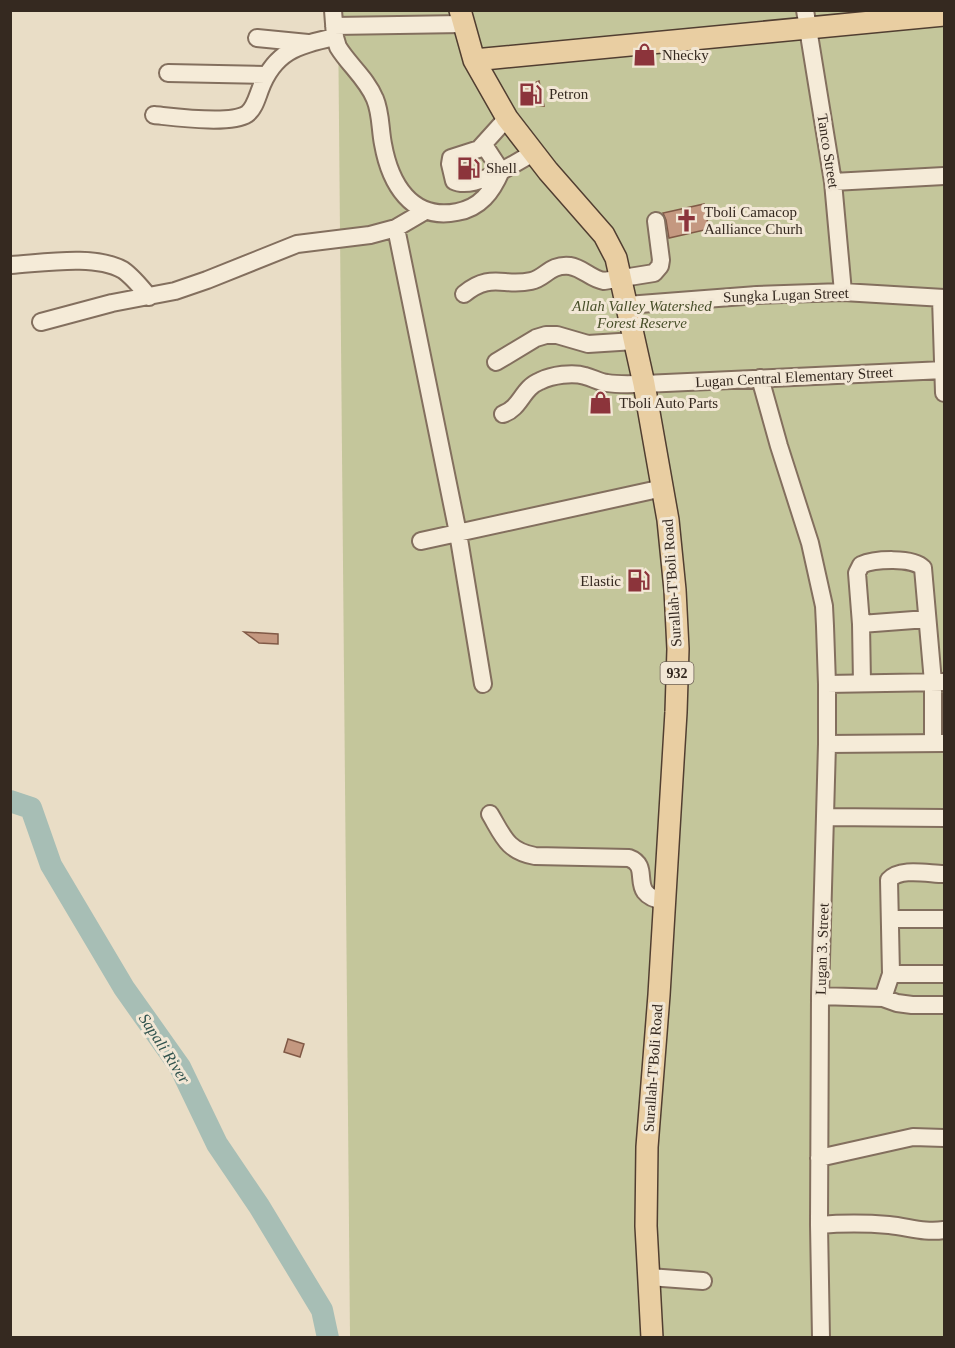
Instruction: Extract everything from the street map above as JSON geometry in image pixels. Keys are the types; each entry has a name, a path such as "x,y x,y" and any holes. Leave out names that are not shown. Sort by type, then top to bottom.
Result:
{"main road":[{"path":"474,60 806,20 945,15"},
{"name":"932","path":"461,17 474,60"},
{"name":"Surallah-T'Boli Road","path":"474,60 507,118 533,153 604,235 616,258 644,384 668,520 678,649 665,901 647,1147 646,1226 652,1338"}],"street":[{"path":"154,115 209,120 237,118 247,114 254,107 266,75 279,57 308,43 334,24 461,17"},
{"name":"Tanco Street","path":"806,20 833,182 843,292"},
{"path":"334,24 344,57 374,96 378,108 382,142 392,174 403,194 413,205 425,212 437,214 448,214 471,208 489,194 501,171"},
{"path":"257,38 308,43"},
{"path":"168,73 266,75"},
{"path":"507,118 484,145 474,151 453,157 450,164 452,179 458,183 480,180 533,153"},
{"path":"484,145 501,171"},
{"path":"833,182 945,176"},
{"path":"41,321 112,303 175,291 297,244 370,235 396,228 425,212"},
{"path":"464,294 474,286 495,280 534,280 548,270 557,267 570,266 596,280 604,281 654,273 660,266 656,221"},
{"path":"396,228 458,533 483,684"},
{"path":"11,265 89,261 108,264 136,280 149,297"},
{"name":"Sungka Lugan Street","path":"627,305 756,295 843,292 943,298"},
{"path":"943,298 945,393"},
{"path":"496,362 536,338 546,335 557,335 588,344 635,341"},
{"name":"Lugan Central Elementary Street","path":"503,414 518,406 530,387 540,380 561,375 585,375 608,384 644,384 944,370"},
{"name":"Lugan 3. Street","path":"760,378 815,562 824,606 828,684 820,996 821,1338"},
{"path":"421,541 663,488"},
{"path":"827,744 939,743 939,682 927,620 923,568 920,564 910,561 870,562 861,566 857,573 862,683"},
{"path":"861,624 927,620"},
{"path":"828,684 939,682"},
{"path":"490,814 506,842 521,853 535,856 634,860 638,865 646,896 665,901"},
{"path":"825,818 945,818"},
{"path":"883,998 891,974 891,919 888,884 892,877 902,873 945,874"},
{"path":"891,919 945,919"},
{"path":"891,974 945,974"},
{"path":"820,996 883,998 912,1005 945,1005"},
{"path":"819,1158 913,1137 945,1138"},
{"path":"819,1225 850,1223 894,1226 918,1231 945,1230"},
{"path":"649,1277 704,1281"}],"green space":[{"name":"Allah Valley Watershed Forest Reserve","path":"338,11 944,11 944,1337 350,1337"}],"building":[{"path":"539,81 544,106 520,102 521,88"},
{"name":"Tboli Camacop Aalliance Churh","path":"704,204 709,229 669,238 663,213"},
{"path":"244,632 278,634 278,644 259,643"},
{"path":"288,1039 304,1044 300,1057 284,1052"}],"waterway":[{"name":"Sapali River","path":"10,801 31,808 51,865 124,988 180,1067 217,1144 259,1206 322,1310 328,1338"}],"place":[{"name":"Nhecky","path":"644,55"},
{"name":"Petron","path":"531,94"},
{"name":"Shell","path":"468,168"},
{"name":"Tboli Camacop Aalliance Churh","path":"686,221"},
{"name":"Tboli Auto Parts","path":"601,403"},
{"name":"Elastic","path":"639,581"}]}
